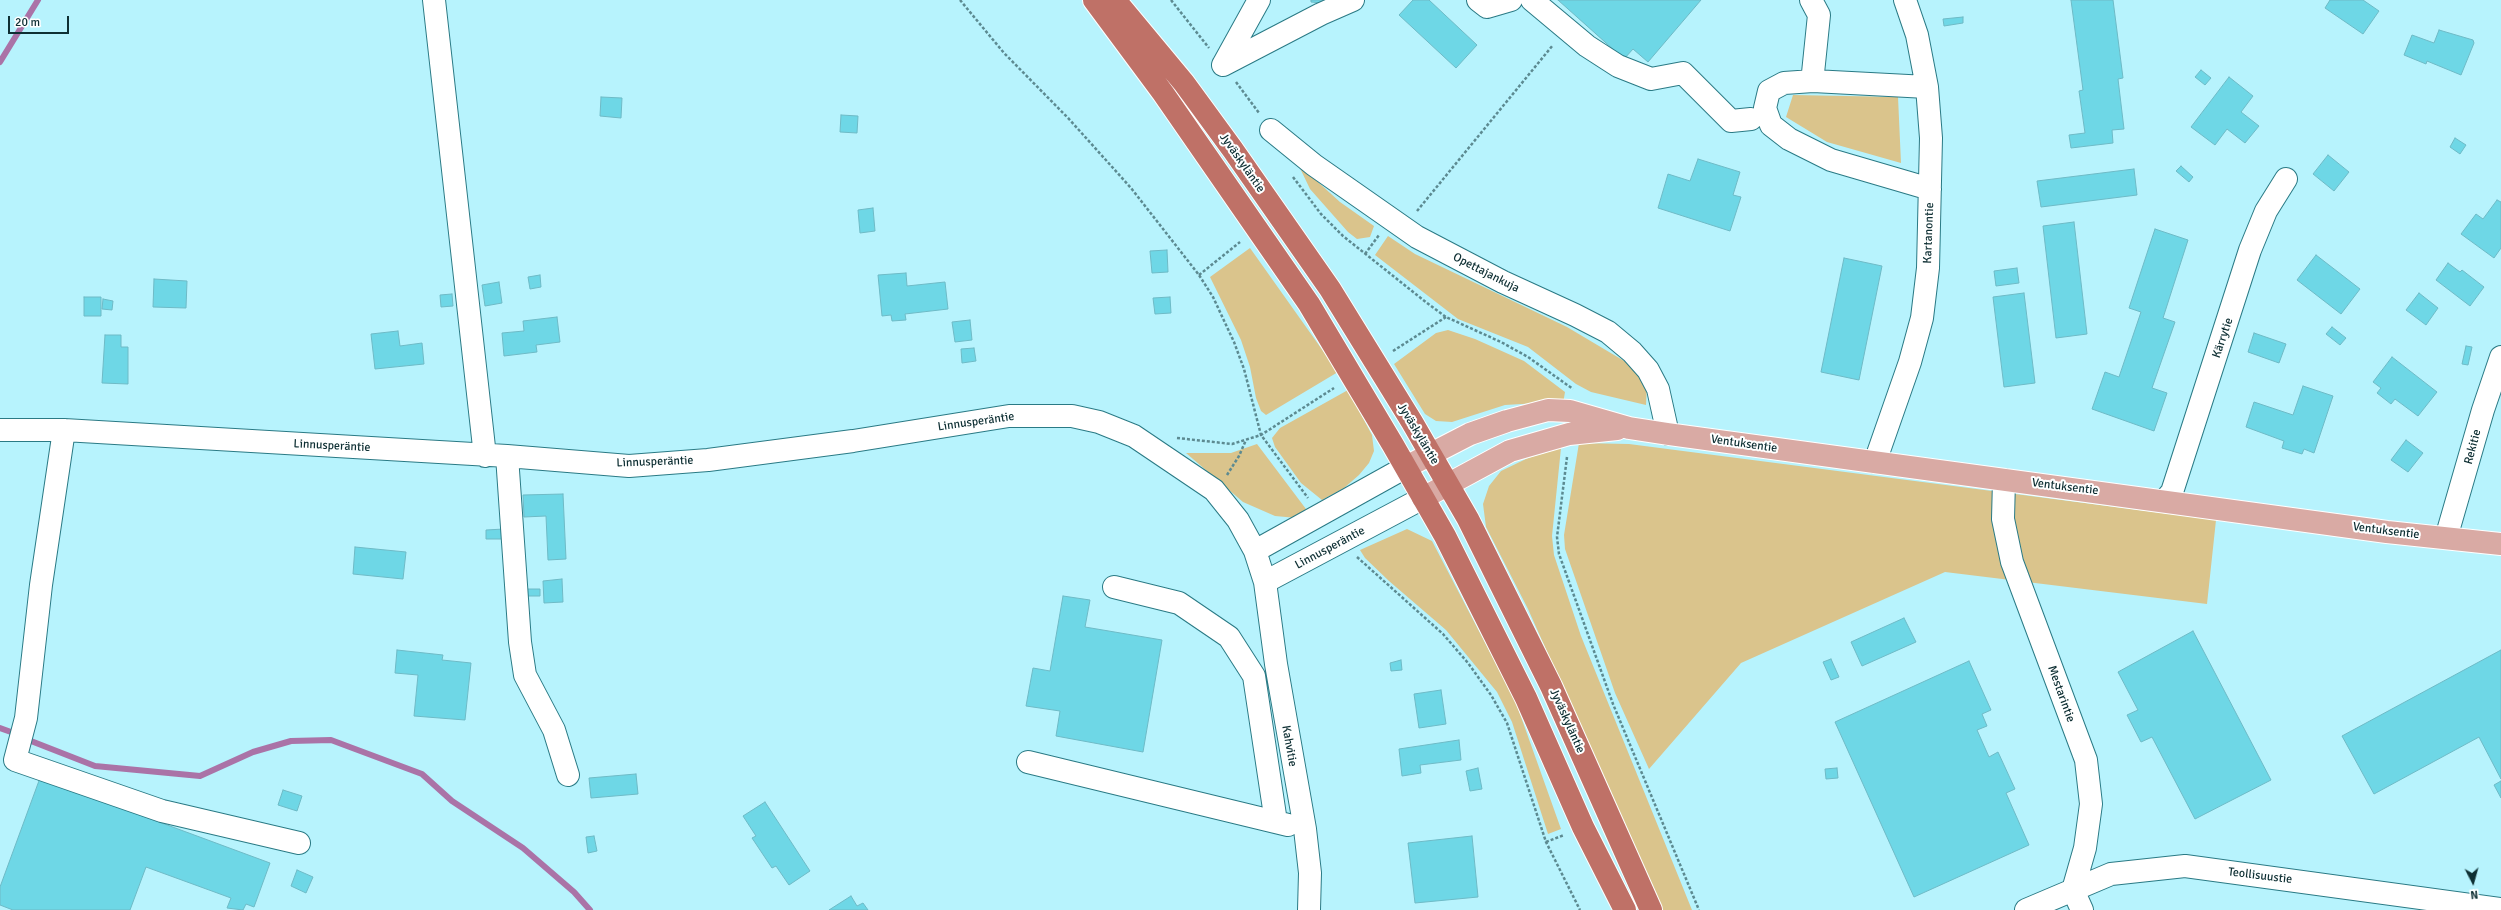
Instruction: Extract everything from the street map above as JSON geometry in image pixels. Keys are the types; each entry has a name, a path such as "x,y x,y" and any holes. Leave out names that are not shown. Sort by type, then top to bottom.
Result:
{"highway":[{"name":"Jyväskyläntie","path":"1094,0 1163,93 1309,304 1406,467 1526,698 1583,827 1625,910"},
{"name":"Jyväskyläntie","path":"1115,0 1184,83 1308,257 1338,302 1448,484 1468,519 1551,686 1651,910"}],"main road":[{"name":"Ventuksentie","path":"1406,467 1470,434 1507,420 1548,410 1570,411 1629,428 1668,434 2004,480 2501,544"},
{"name":"Ventuksentie","path":"1423,498 1510,451 1569,434 1629,428"}],"street":[{"path":"434,0 485,456"},
{"path":"1223,65 1258,0"},
{"path":"1223,65 1261,47 1321,14 1353,0"},
{"path":"1478,0 1487,7 1511,0"},
{"path":"1532,0 1566,29 1618,66 1651,79 1683,73 1731,121 1751,119"},
{"path":"1811,0 1819,15 1813,72"},
{"name":"Kartanontie","path":"1876,462 1910,362 1922,318 1928,268 1931,138 1927,87 1917,35 1905,0"},
{"path":"1927,87 1813,81 1784,83 1769,92 1765,108 1771,124 1789,139 1831,160 1930,189"},
{"name":"Opettajankuja","path":"1271,130 1314,165 1405,228 1460,261 1608,332 1632,352 1648,370 1658,389 1668,434"},
{"name":"Kärrytie","path":"2165,500 2172,492 2232,313 2250,250 2266,211 2286,178"},
{"name":"Rekitie","path":"2446,538 2483,410 2501,357"},
{"name":"Linnusperäntie","path":"0,430 64,430 485,456 507,456 629,466 708,460 853,441 1009,416 1072,416 1099,422 1134,436 1210,487 1238,520 1256,551 1265,582 1423,498"},
{"path":"64,430 41,585 26,718 15,760 162,811 300,843"},
{"path":"507,456 520,642 525,675 554,730 568,775"},
{"path":"1256,551 1406,467"},
{"name":"Mestarintie","path":"2004,480 2003,519 2012,562 2086,760 2091,804 2085,848 2073,890"},
{"name":"Kahvitie","path":"1265,582 1276,664 1305,829 1310,873 1310,910"},
{"path":"1114,587 1178,603 1229,637 1254,676 1276,822"},
{"path":"1254,676 1276,664"},
{"path":"1028,762 1305,829"},
{"name":"Teollisuustie","path":"2026,910 2111,874 2185,866 2501,909"},
{"path":"2073,890 2082,910"}],"path":[{"path":"960,0 1004,53 1069,119 1131,188 1199,275 1213,297 1234,342 1244,369 1261,435 1322,514"},
{"path":"1171,0 1223,65 1271,130"},
{"path":"1405,228 1566,29"},
{"path":"1290,170 1321,214 1343,236 1446,317 1502,342 1557,377 1577,392 1570,411"},
{"path":"1199,275 1257,228"},
{"path":"1389,353 1446,317"},
{"path":"1174,437 1232,444 1246,440 1261,435 1342,384"},
{"path":"1569,434 1557,537 1559,554 1613,704 1699,910"},
{"path":"1210,487 1225,478 1239,456 1246,440"},
{"path":"1342,541 1367,567 1443,634 1468,663 1491,695 1507,722 1546,842 1580,910"}],"shaded area":[{"path":"1793,95 1898,97 1901,163 1827,142 1786,117"},
{"path":"1298,164 1340,202 1374,226 1370,237 1357,239 1348,232 1310,189"},
{"path":"1388,236 1415,254 1567,327 1636,368 1647,384 1646,405 1591,392 1576,384 1528,347 1458,319 1375,255"},
{"path":"1250,248 1338,372 1266,415 1261,411 1256,398 1250,367 1241,340 1210,277"},
{"path":"1448,330 1475,339 1524,361 1565,392 1563,404 1539,403 1505,405 1452,422 1436,421 1425,414 1394,364 1436,333"},
{"path":"1348,390 1372,435 1374,451 1369,463 1359,475 1344,488 1322,500 1301,483 1275,447 1272,438 1280,428"},
{"path":"1579,443 1629,444 2216,520 2207,604 1945,572 1741,663 1649,769 1615,693 1565,549 1564,535"},
{"path":"1257,444 1306,509 1297,518 1275,516 1243,502 1186,453 1231,453"},
{"path":"1561,448 1552,536 1554,555 1581,636 1692,910 1662,910 1528,609 1486,527 1483,504 1489,486 1501,471 1528,458"},
{"path":"1407,529 1432,541 1515,700 1561,829 1548,834 1512,722 1497,692 1446,630 1389,581 1365,558 1360,550"}],"building":[{"path":"1311,0 1323,0 1322,3 1311,2"},
{"path":"1413,0 1429,0 1477,45 1456,68 1399,15"},
{"path":"1558,0 1701,0 1648,62 1633,49 1624,59"},
{"path":"2071,0 2113,0 2123,78 2118,79 2124,129 2112,130 2113,143 2071,148 2069,135 2085,133 2079,91 2083,90"},
{"path":"2330,0 2363,0 2379,11 2363,34 2325,8"},
{"path":"1963,17 1963,23 1944,26 1943,19"},
{"path":"2439,30 2473,40 2474,43 2461,75 2427,61 2426,64 2404,55 2412,35 2434,43"},
{"path":"2201,70 2211,78 2205,85 2195,77"},
{"path":"2229,77 2253,96 2241,112 2259,126 2245,143 2227,129 2215,145 2191,127"},
{"path":"601,97 622,98 621,118 600,116"},
{"path":"841,115 858,116 857,133 840,132"},
{"path":"2455,138 2466,145 2460,154 2450,147"},
{"path":"2328,155 2349,172 2334,191 2313,174"},
{"path":"1698,159 1740,172 1733,195 1741,197 1730,231 1658,208 1668,174 1690,181"},
{"path":"2181,166 2193,177 2189,182 2176,171"},
{"path":"2134,169 2137,195 2041,207 2037,181"},
{"path":"2497,200 2501,202 2501,248 2494,258 2461,234 2476,214 2483,219"},
{"path":"873,208 875,231 860,233 858,210"},
{"path":"2074,222 2087,334 2056,338 2043,226"},
{"path":"2155,229 2188,240 2163,318 2175,322 2152,388 2167,393 2154,431 2092,409 2105,372 2119,377 2141,312 2129,308"},
{"path":"1167,250 1168,272 1152,273 1150,251"},
{"path":"2316,255 2360,289 2341,314 2297,280"},
{"path":"1844,258 1882,266 1859,380 1821,372"},
{"path":"2448,263 2460,272 2462,270 2484,287 2470,306 2436,280"},
{"path":"2017,268 2019,283 1996,286 1994,271"},
{"path":"906,273 907,286 945,282 948,309 905,314 906,320 892,321 891,315 882,316 878,275"},
{"path":"540,275 541,287 530,289 528,277"},
{"path":"154,279 187,281 186,308 153,307"},
{"path":"499,282 502,303 485,306 482,285"},
{"path":"2024,293 2035,383 2004,387 1993,297"},
{"path":"2419,293 2438,308 2426,325 2406,310"},
{"path":"452,294 453,306 441,307 440,295"},
{"path":"84,297 101,297 101,316 84,316"},
{"path":"1170,297 1171,313 1155,314 1153,298"},
{"path":"103,299 113,301 112,310 102,309"},
{"path":"557,317 560,342 536,345 537,352 504,356 502,333 524,331 523,321"},
{"path":"970,320 972,340 955,342 952,322"},
{"path":"2332,327 2346,338 2340,345 2326,334"},
{"path":"398,331 400,346 422,343 424,364 375,369 371,334"},
{"path":"2254,333 2286,344 2279,363 2248,352"},
{"path":"105,335 121,335 121,347 128,347 128,384 102,383"},
{"path":"2466,346 2472,347 2468,365 2462,364"},
{"path":"974,348 976,361 962,363 961,349"},
{"path":"2392,357 2437,392 2418,416 2395,399 2391,404 2377,393 2381,388 2373,382"},
{"path":"2303,386 2333,396 2314,453 2304,449 2302,454 2282,448 2284,441 2246,427 2254,402 2293,415"},
{"path":"2406,440 2423,453 2408,472 2391,460"},
{"path":"563,494 566,559 548,560 546,516 524,517 523,495"},
{"path":"504,529 504,539 486,539 486,530"},
{"path":"355,547 406,552 403,579 353,574"},
{"path":"562,579 563,602 544,603 543,581"},
{"path":"523,589 540,589 540,596 523,596"},
{"path":"1063,596 1090,600 1085,627 1162,640 1143,752 1056,736 1060,711 1026,706 1033,668 1050,671"},
{"path":"1904,618 1916,642 1862,666 1851,642"},
{"path":"2193,631 2271,780 2195,819 2152,737 2141,742 2127,715 2138,710 2118,672"},
{"path":"397,650 443,655 442,660 471,663 465,720 414,716 418,675 395,673"},
{"path":"2501,650 2501,779 2479,737 2374,794 2342,736"},
{"path":"1831,659 1839,677 1831,680 1823,662"},
{"path":"1401,660 1402,670 1391,671 1390,663"},
{"path":"1969,661 1991,710 1982,714 1987,726 1977,730 1989,757 1998,752 2015,789 2006,793 2029,845 1914,897 1835,722"},
{"path":"1441,690 1446,724 1419,728 1414,694"},
{"path":"1459,740 1461,760 1420,765 1421,773 1402,776 1399,749"},
{"path":"1478,768 1482,789 1470,791 1466,771"},
{"path":"1837,768 1838,778 1826,779 1825,769"},
{"path":"636,774 638,794 591,798 589,778"},
{"path":"40,778 270,863 254,907 246,904 243,910 227,908 231,898 146,867 130,910 13,910 0,905 0,887"},
{"path":"2501,781 2501,798 2494,785"},
{"path":"283,790 302,796 297,811 278,805"},
{"path":"765,802 810,871 789,885 776,866 772,868 752,838 756,836 743,816"},
{"path":"594,836 597,851 588,853 586,837"},
{"path":"1472,836 1478,897 1415,903 1408,843"},
{"path":"297,870 313,877 306,893 291,886"},
{"path":"851,896 857,906 863,903 868,910 829,910"}],"waterway":[{"path":"0,62 38,0"},
{"path":"0,728 11,732"},
{"path":"31,741 95,766 200,776 253,752 291,741 331,740 422,774 452,801 523,848 574,892 590,910"}]}
